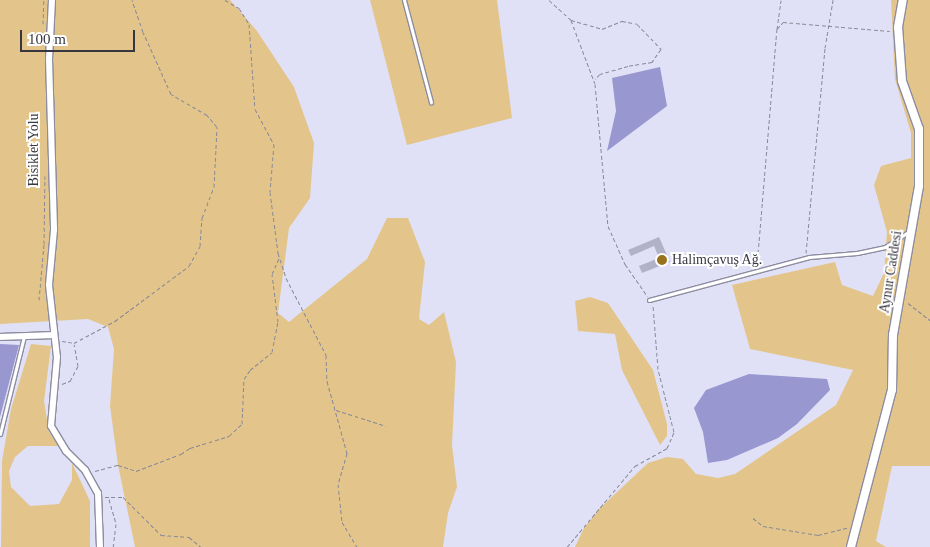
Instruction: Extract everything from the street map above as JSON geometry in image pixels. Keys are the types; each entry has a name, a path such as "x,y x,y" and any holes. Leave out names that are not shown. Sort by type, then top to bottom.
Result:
{"street":[{"path":"52,0 49,59 54,230 49,285 52,337 56,357 51,426 66,451 87,473 98,493 100,547"},
{"name":"Aynur Caddesi","path":"851,547 892,390 892,335 901,298 910,231 919,186 919,129 902,81 898,32 903,0"},
{"path":"0,337 52,337"}],"lane":[{"path":"404,0 431,102"},
{"path":"649,300 805,259 886,246 910,231"},
{"path":"0,434 24,336"}],"path":[{"path":"43,32 44,0"},
{"path":"52,337 74,343 115,321 188,266 200,246 202,218 214,188 217,127 207,115 171,94 143,32 132,0"},
{"path":"225,0 239,8 249,24 255,109 274,144 270,192 280,257 286,278 326,355 327,381 347,453 338,484 342,522 357,547"},
{"path":"549,0 571,20 602,29 622,21 637,24 661,49 652,62 600,74 594,80"},
{"path":"756,273 756,239 780,0"},
{"path":"805,259 825,48 833,0"},
{"path":"567,547 635,466 667,448 674,432 658,369 655,308 626,264 608,226 594,80 571,20"},
{"path":"777,29 784,22 898,32"},
{"name":"Bisiklet Yolu","path":"39,300 44,244 45,175"},
{"path":"87,473 118,465 136,471 182,454 190,448 229,436 242,424 244,379 250,370 272,352 278,322 272,274 280,257"},
{"path":"901,298 930,320"},
{"path":"53,388 70,381 78,366 74,343"},
{"path":"335,410 386,426"},
{"path":"98,493 109,498 123,497 161,535 189,537 201,547"},
{"path":"109,498 116,524 113,547"},
{"path":"753,518 763,526 818,535 857,524"}],"shaded area":[{"path":"0,0 230,0 257,31 294,87 314,143 310,198 289,228 278,313 289,322 367,259 387,218 408,218 425,262 419,319 429,325 444,312 456,362 452,445 457,487 448,513 443,547 135,547 118,465 110,406 114,349 108,327 88,319 0,324"},
{"path":"370,0 497,0 512,118 407,145"},
{"path":"891,0 930,0 930,466 892,466 876,541 886,547 575,547 584,528 599,509 648,463 667,457 683,459 696,474 718,478 735,474 836,405 853,370 750,349 732,285 835,262 842,285 873,296 884,273 887,232 874,185 881,166 911,158 911,133 895,79"},
{"path":"590,297 608,303 653,370 667,424 667,436 660,445 622,370 615,334 578,331 575,301"},
{"path":"31,344 51,346 44,401 49,432 60,446 28,446 15,457 9,471 11,487 30,506 59,504 72,480 72,463 90,501 90,547 1,547 2,461 11,409"}],"water":[{"path":"660,67 667,106 607,151 616,111 612,78"},
{"path":"0,344 19,345 0,417"},
{"path":"749,374 827,379 830,390 797,424 778,438 727,460 708,463 703,432 694,408 706,390"}],"building":[{"path":"659,237 670,262 642,273 639,266 659,258 654,246 631,256 628,250"}],"place":[{"name":"Halimçavuş Ağ.","path":"662,260"}]}
